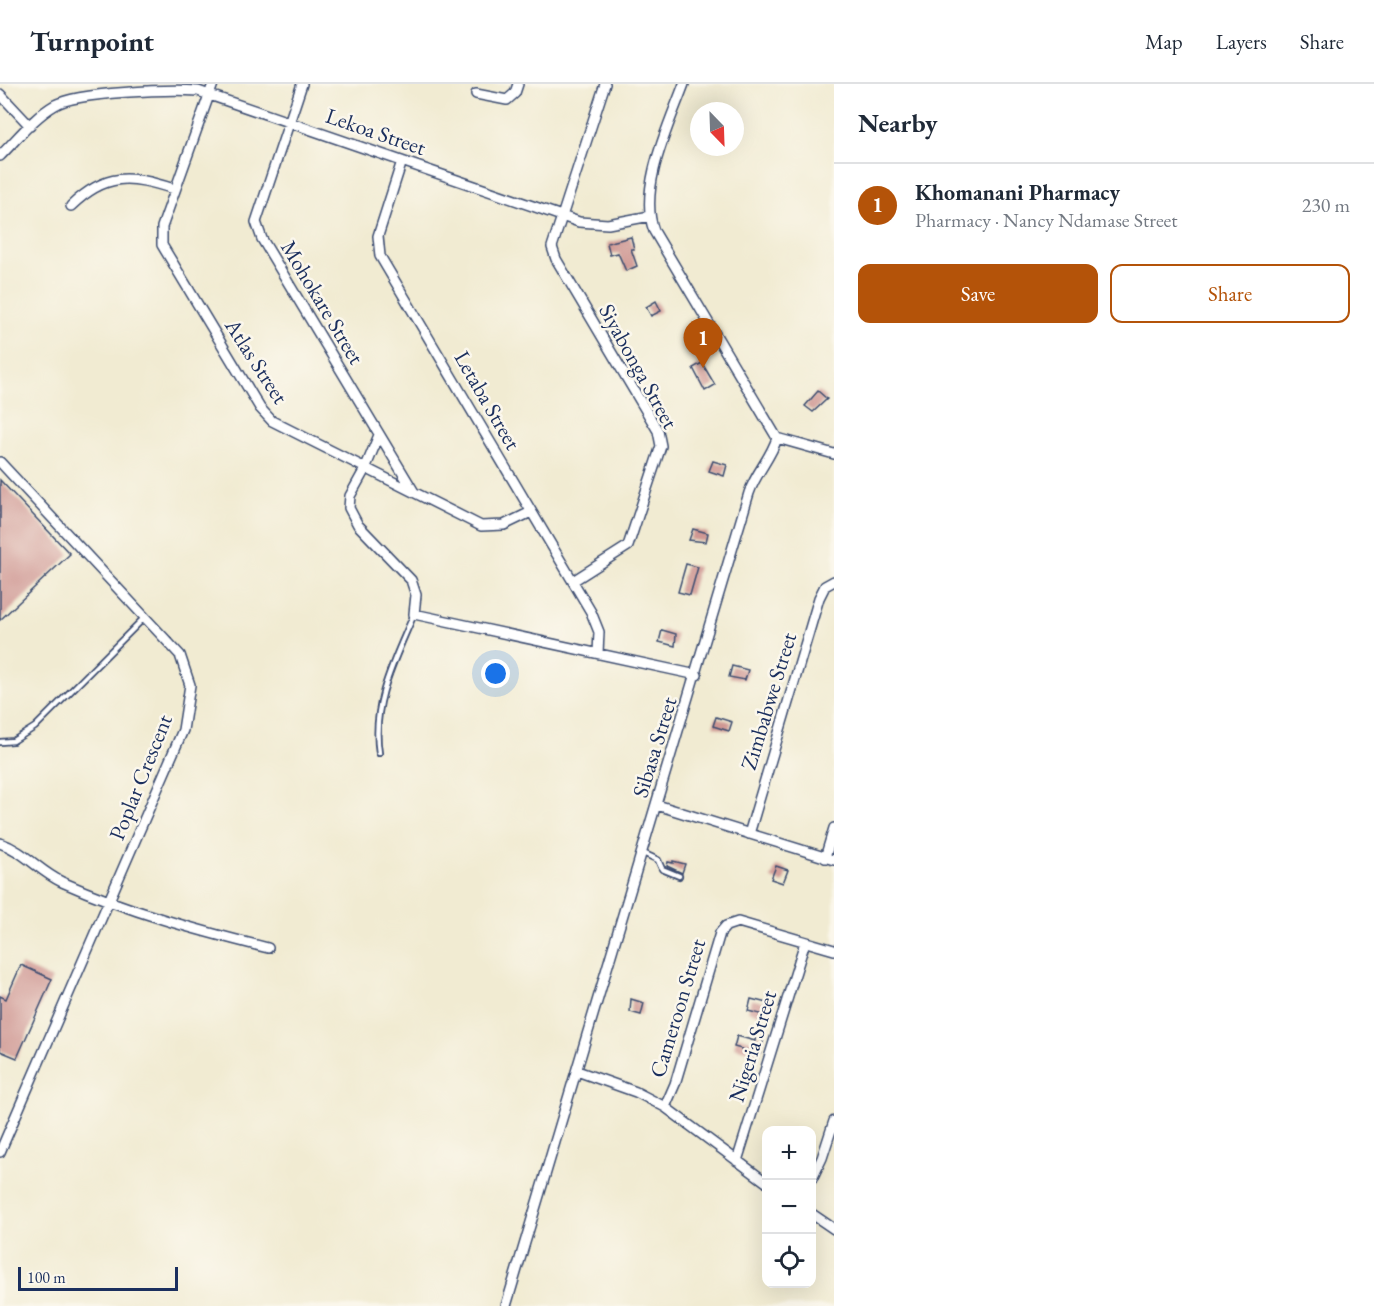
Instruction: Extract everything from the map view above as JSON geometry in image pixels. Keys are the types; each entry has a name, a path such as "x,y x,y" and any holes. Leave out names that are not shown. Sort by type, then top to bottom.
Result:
{"street":[{"name":"Mohokare Street","path":"302,84 256,222 262,238 414,492"},
{"path":"476,94 507,100 515,93 518,84"},
{"name":"Siyabonga Street","path":"573,581 628,546 662,441 556,259 551,244 605,84"},
{"path":"684,84 650,191 650,216 657,237 777,438 834,454"},
{"name":"Lekoa Street","path":"0,156 54,105 63,102 121,89 211,89 402,161 594,225 650,216"},
{"name":"Atlas Street","path":"211,89 162,227 162,245 260,408 272,421 486,527 504,525 531,512"},
{"path":"0,94 30,126"},
{"name":"Letaba Street","path":"402,161 378,236 380,256 596,621 599,632 598,653"},
{"path":"71,206 91,188 104,182 141,179 174,189"},
{"path":"379,435 365,469 350,496 351,514 411,580 416,596 414,614 697,675"},
{"name":"Sibasa Street","path":"506,1306 697,675 751,486 774,449 777,438"},
{"name":"Poplar Crescent","path":"0,462 180,655 190,685 189,704 183,730 0,1152"},
{"name":"Zimbabwe Street","path":"748,834 819,598 832,582"},
{"path":"657,805 830,859 834,828"},
{"path":"0,843 14,849 59,880 110,902 164,922 268,948"},
{"name":"Cameroon Street","path":"665,1107 675,1084 722,930 731,923 738,922 834,950"},
{"name":"Nigeria Street","path":"737,1161 804,942"},
{"path":"577,1071 636,1092 665,1107 763,1180"},
{"path":"816,1171 834,1121"},
{"path":"816,1217 834,1229"}],"lane":[{"path":"379,753 376,738 379,703 414,614"},
{"path":"0,742 13,741 35,727 145,616"},
{"path":"643,853 658,860 662,869 679,876"}],"building":[{"path":"631,237 634,249 631,249 637,266 626,271 618,253 610,255 607,243"},
{"path":"656,301 661,311 651,316 646,307"},
{"path":"702,363 715,385 705,391 693,368"},
{"path":"818,391 827,399 813,412 805,406"},
{"path":"713,461 727,465 724,476 709,471"},
{"path":"0,480 70,554 0,620"},
{"path":"693,529 708,533 706,542 689,540"},
{"path":"686,564 698,567 690,595 678,592"},
{"path":"662,630 676,634 675,646 659,642"},
{"path":"732,666 748,670 745,680 729,677"},
{"path":"716,717 732,722 729,731 713,726"},
{"path":"673,861 685,864 682,873 667,866 668,862 673,863"},
{"path":"776,866 788,870 783,883 771,879"},
{"path":"21,965 52,979 17,1058 0,1051 0,996 6,999"},
{"path":"631,999 644,1003 641,1015 630,1012"},
{"path":"751,999 767,1003 764,1015 748,1011"},
{"path":"756,1035 764,1037 760,1054 734,1047 737,1036 755,1041"}],"place":[{"name":"Khomanani Pharmacy","path":"703,368"}]}
